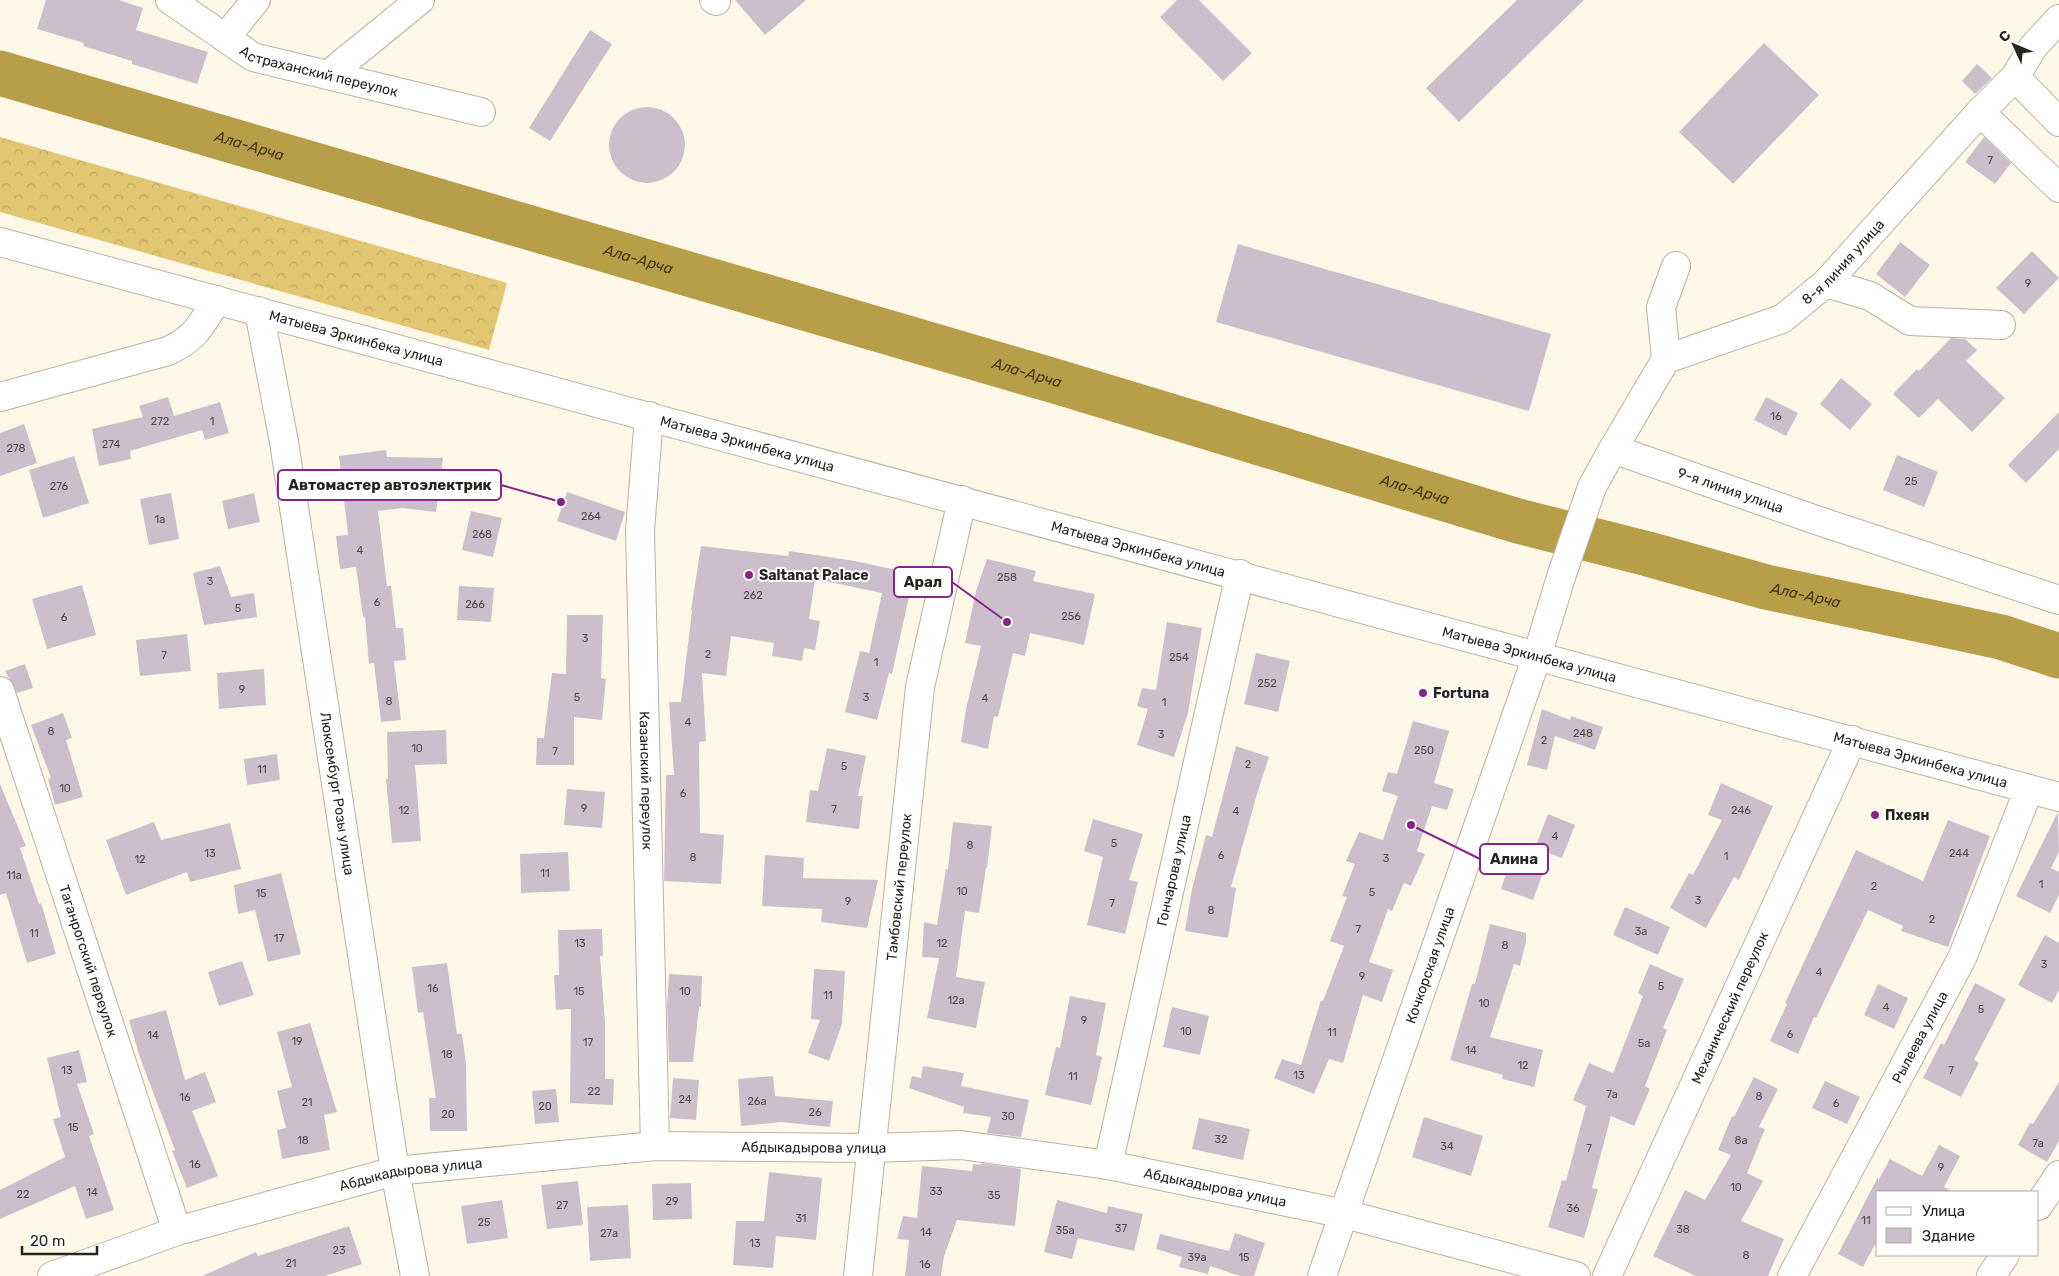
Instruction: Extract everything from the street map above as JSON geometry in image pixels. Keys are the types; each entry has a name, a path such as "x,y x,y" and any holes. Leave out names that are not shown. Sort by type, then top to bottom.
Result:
{"street":[{"name":"Астраханский переулок","path":"170,0 253,57 481,112"},
{"path":"225,38 256,0"},
{"path":"328,75 420,0"},
{"name":"8-я линия улица","path":"1666,359 1782,319 1826,283 1980,112 2015,77 2033,47 2059,19"},
{"path":"2015,77 2059,122"},
{"path":"1980,112 2059,188"},
{"name":"Матыева Эркинбека улица","path":"0,242 1240,574 2059,797"},
{"path":"1538,656 1562,574 1592,487 1666,359 1661,307 1676,266"},
{"path":"1826,283 1870,296 1910,321 2001,325"},
{"path":"0,397 168,351 182,344 195,334 217,300"},
{"name":"Люксембург Розы улица","path":"259,310 284,442 395,1171 415,1276"},
{"name":"Казанский переулок","path":"649,416 640,531 655,1146"},
{"name":"9-я линия улица","path":"1613,449 1819,521 2059,600"},
{"name":"Тамбовский переулок","path":"858,1276 920,687 962,500"},
{"name":"Гончарова улица","path":"1108,1165 1240,574"},
{"name":"Кочкорская улица","path":"1322,1276 1538,656"},
{"name":"Таганрогский переулок","path":"0,691 177,1231"},
{"name":"Механический переулок","path":"1607,1276 1852,740"},
{"name":"Рылеева улица","path":"1792,1276 1962,958 2029,789"},
{"name":"Абдыкадырова улица","path":"52,1276 177,1231 395,1171 655,1146 872,1148 961,1145 1108,1165 1345,1214 1576,1276"},
{"path":"2039,1205 2059,1175"},
{"path":"1991,1276 2004,1256"}],"green space":[{"path":"0,137 507,283 489,350 0,212"}],"building":[{"path":"46,0 119,0 143,8 136,30 208,52 197,84 132,64 132,61 83,46 84,43 37,29"},
{"path":"735,0 806,0 765,35"},
{"path":"1177,0 1199,0 1252,53 1223,81 1160,17"},
{"path":"1517,0 1584,0 1459,122 1426,88"},
{"path":"590,30 612,44 550,141 529,128"},
{"path":"1764,43 1819,95 1733,184 1679,132"},
{"path":"1977,64 1992,78 1975,94 1962,81"},
{"path":"647,107 661,110 674,118 682,131 685,145 682,159 674,172 661,180 647,183 633,180 620,172 612,159 609,145 612,131 620,118 633,110"},
{"path":"1984,137 2011,163 1995,184 1965,162"},
{"path":"1900,242 1930,265 1905,297 1876,274"},
{"path":"1238,244 1551,334 1529,411 1216,322"},
{"path":"2032,251 2059,278 2024,314 1996,288"},
{"path":"1951,338 1965,339 1977,350 1966,361 2005,398 1972,432 1938,399 1919,418 1893,394 1917,369 1919,371"},
{"path":"1841,378 1872,404 1850,430 1820,404"},
{"path":"168,397 174,416 220,402 229,433 205,440 202,430 130,451 131,459 99,466 92,429 143,417 139,406"},
{"path":"1766,397 1798,413 1786,436 1754,420"},
{"path":"2059,412 2059,449 2026,483 2008,465"},
{"path":"24,424 37,463 0,476 0,433"},
{"path":"386,450 387,457 443,458 436,512 402,508 378,511 387,586 391,586 396,628 403,628 406,660 394,661 401,720 381,722 374,663 369,664 365,617 363,617 356,567 340,569 336,536 348,535 339,456"},
{"path":"1897,455 1938,472 1924,507 1883,490"},
{"path":"74,456 89,503 43,518 29,470"},
{"path":"567,492 625,512 616,541 557,521"},
{"path":"171,493 179,539 149,545 140,499"},
{"path":"254,493 260,522 228,529 222,501"},
{"path":"471,511 502,518 493,557 462,550"},
{"path":"701,546 788,556 789,551 855,561 914,574 892,674 889,673 877,720 845,712 860,651 869,653 882,593 815,579 809,619 820,621 815,650 804,648 802,661 772,656 774,643 731,636 726,676 702,673 706,741 699,742 700,833 724,835 721,884 664,881 666,775 674,775 669,702 681,702 691,610"},
{"path":"987,559 1036,571 1033,581 1095,594 1084,645 1030,633 1025,656 1013,653 998,717 994,716 988,749 961,742 966,709 981,646 965,643 976,591"},
{"path":"220,566 231,597 254,593 257,617 204,625 193,573"},
{"path":"82,585 96,635 47,649 32,599"},
{"path":"459,586 494,588 491,622 457,620"},
{"path":"567,615 603,615 601,678 606,679 602,720 574,717 574,765 536,765 537,738 544,738 552,673 566,674"},
{"path":"1167,622 1202,628 1188,713 1174,757 1137,745 1148,709 1137,706 1142,688 1156,690"},
{"path":"187,634 191,671 140,676 136,640"},
{"path":"1256,653 1290,661 1278,712 1244,704"},
{"path":"25,664 33,688 17,693 5,671"},
{"path":"264,669 266,705 219,709 217,673"},
{"path":"1542,709 1570,720 1571,716 1603,727 1595,750 1555,736 1547,770 1527,765"},
{"path":"63,713 72,738 66,740 83,797 55,805 48,779 51,778 31,725"},
{"path":"1413,721 1449,731 1434,783 1454,789 1447,810 1432,806 1417,851 1425,854 1411,886 1404,883 1392,911 1388,909 1369,962 1393,970 1382,1002 1363,995 1343,1063 1329,1059 1314,1094 1274,1078 1282,1059 1301,1065 1321,1000 1323,1001 1344,946 1330,941 1347,897 1342,896 1355,864 1346,861 1359,832 1383,840 1398,796 1382,791 1388,772 1397,774"},
{"path":"446,730 447,764 415,765 421,841 392,843 386,779 388,779 387,732"},
{"path":"1236,746 1269,757 1231,887 1236,888 1228,938 1185,931 1192,889 1206,835 1212,837"},
{"path":"827,748 866,756 858,796 863,796 859,829 806,822 810,790 818,791"},
{"path":"277,754 280,780 247,785 244,759"},
{"path":"1721,783 1773,806 1739,880 1734,877 1706,928 1670,908 1689,873 1693,875 1722,820 1708,815"},
{"path":"0,784 26,846 20,848 39,904 41,903 56,954 27,963 6,893 0,895"},
{"path":"567,789 605,792 602,828 564,825"},
{"path":"2058,812 2059,852 2051,868 2059,872 2059,895 2050,913 2016,896"},
{"path":"1548,814 1575,825 1562,858 1535,848"},
{"path":"1093,819 1143,834 1129,880 1138,882 1125,934 1087,925 1103,857 1084,851"},
{"path":"1948,820 1990,836 1948,947 1901,931 1903,926 1868,910 1816,1018 1814,1017 1798,1054 1770,1041 1787,1004 1785,1003 1856,850 1923,881"},
{"path":"154,822 161,840 230,823 241,869 190,882 187,872 126,895 106,840"},
{"path":"953,822 992,826 979,913 965,911 956,977 985,982 976,1028 927,1018 939,958 922,957 924,922 937,925 946,869 948,869"},
{"path":"568,852 570,891 521,893 520,854"},
{"path":"765,855 804,858 803,878 878,880 867,928 821,922 822,909 762,906"},
{"path":"1511,859 1544,870 1533,900 1501,889"},
{"path":"281,873 301,954 268,962 255,910 238,914 234,885"},
{"path":"1625,907 1670,927 1658,955 1613,935"},
{"path":"1490,924 1526,933 1520,966 1514,964 1490,1037 1543,1050 1534,1087 1502,1079 1503,1075 1450,1060 1472,984 1475,984"},
{"path":"602,929 603,956 600,956 605,1023 605,1079 614,1079 613,1105 570,1103 571,1009 556,1010 554,975 559,975 558,930"},
{"path":"2045,935 2059,943 2059,990 2052,1003 2018,985"},
{"path":"242,961 254,995 219,1006 208,972"},
{"path":"447,963 457,1034 462,1034 466,1064 467,1131 430,1131 429,1098 436,1098 423,1012 418,1013 412,967"},
{"path":"1650,964 1684,979 1663,1028 1667,1030 1645,1086 1650,1089 1634,1126 1611,1116 1592,1188 1598,1189 1584,1238 1548,1227 1562,1180 1566,1181 1586,1106 1573,1100 1589,1063 1613,1073 1643,996 1638,993"},
{"path":"814,969 845,971 842,1024 829,1061 808,1053 820,1020 811,1019"},
{"path":"669,974 702,976 701,1007 699,1007 693,1062 669,1062 667,1006"},
{"path":"1975,983 2006,999 1974,1060 1979,1063 1961,1097 1923,1078 1941,1043 1944,1045"},
{"path":"1878,984 1908,998 1894,1029 1864,1015"},
{"path":"1070,996 1106,1003 1096,1055 1102,1057 1091,1105 1045,1095 1056,1047 1060,1048"},
{"path":"1172,1007 1209,1016 1200,1055 1163,1047"},
{"path":"166,1010 185,1080 205,1072 216,1102 192,1111 218,1176 187,1188 172,1151 175,1150 140,1058 129,1020"},
{"path":"310,1023 337,1112 324,1115 330,1150 282,1159 277,1130 286,1128 277,1091 292,1087 277,1032"},
{"path":"79,1050 87,1082 77,1084 94,1134 89,1136 114,1210 86,1219 75,1186 0,1219 0,1190 65,1157 53,1119 61,1117 47,1058"},
{"path":"923,1066 964,1073 961,1086 1029,1100 1021,1137 987,1133 991,1117 963,1113 964,1107 909,1088 912,1076 921,1078"},
{"path":"773,1076 775,1096 833,1101 830,1127 781,1122 741,1126 738,1079"},
{"path":"1754,1077 1778,1089 1759,1127 1765,1129 1747,1173 1763,1181 1741,1221 1784,1239 1768,1276 1696,1276 1653,1256 1685,1190 1705,1200 1731,1155 1718,1150 1732,1116 1734,1117"},
{"path":"673,1078 699,1080 696,1120 670,1118"},
{"path":"1825,1081 1860,1097 1847,1124 1812,1108"},
{"path":"2059,1082 2059,1141 2047,1162 2018,1145 2030,1123 2033,1124"},
{"path":"556,1089 559,1122 535,1124 532,1091"},
{"path":"1424,1117 1483,1136 1471,1176 1412,1157"},
{"path":"1199,1118 1250,1129 1243,1160 1192,1149"},
{"path":"1939,1145 1960,1156 1944,1187 1951,1191 1876,1191 1876,1243 1863,1267 1838,1254 1878,1177 1878,1181 1890,1159 1922,1176"},
{"path":"981,1163 1021,1169 1015,1226 957,1220 944,1256 941,1276 905,1276 909,1240 897,1239 903,1216 917,1218 922,1166 972,1171 973,1164 981,1165"},
{"path":"769,1172 822,1178 816,1240 776,1236 773,1268 733,1265 736,1221 764,1221"},
{"path":"578,1181 583,1225 547,1229 541,1185"},
{"path":"691,1183 692,1219 653,1220 652,1184"},
{"path":"502,1200 508,1238 467,1244 461,1206"},
{"path":"1057,1200 1107,1213 1108,1206 1143,1214 1134,1251 1078,1238 1072,1259 1044,1252"},
{"path":"628,1205 631,1258 590,1261 587,1207"},
{"path":"349,1226 362,1264 325,1276 202,1276 256,1252 258,1256"},
{"path":"1235,1233 1265,1243 1254,1276 1240,1276 1210,1266 1208,1274 1179,1267 1182,1257 1156,1249 1160,1234 1229,1251"}],"waterway":[{"name":"Ала-Арча","path":"0,73 1058,382 1518,521 1648,554 1766,587 2001,637 2059,656"}],"place":[{"name":"Автомастер автоэлектрик","path":"561,502"},
{"name":"Saltanat Palace","path":"749,575"},
{"name":"Арал","path":"1007,622"},
{"name":"Fortuna","path":"1423,693"},
{"name":"Пхеян","path":"1875,815"},
{"name":"Алина","path":"1411,825"}]}
